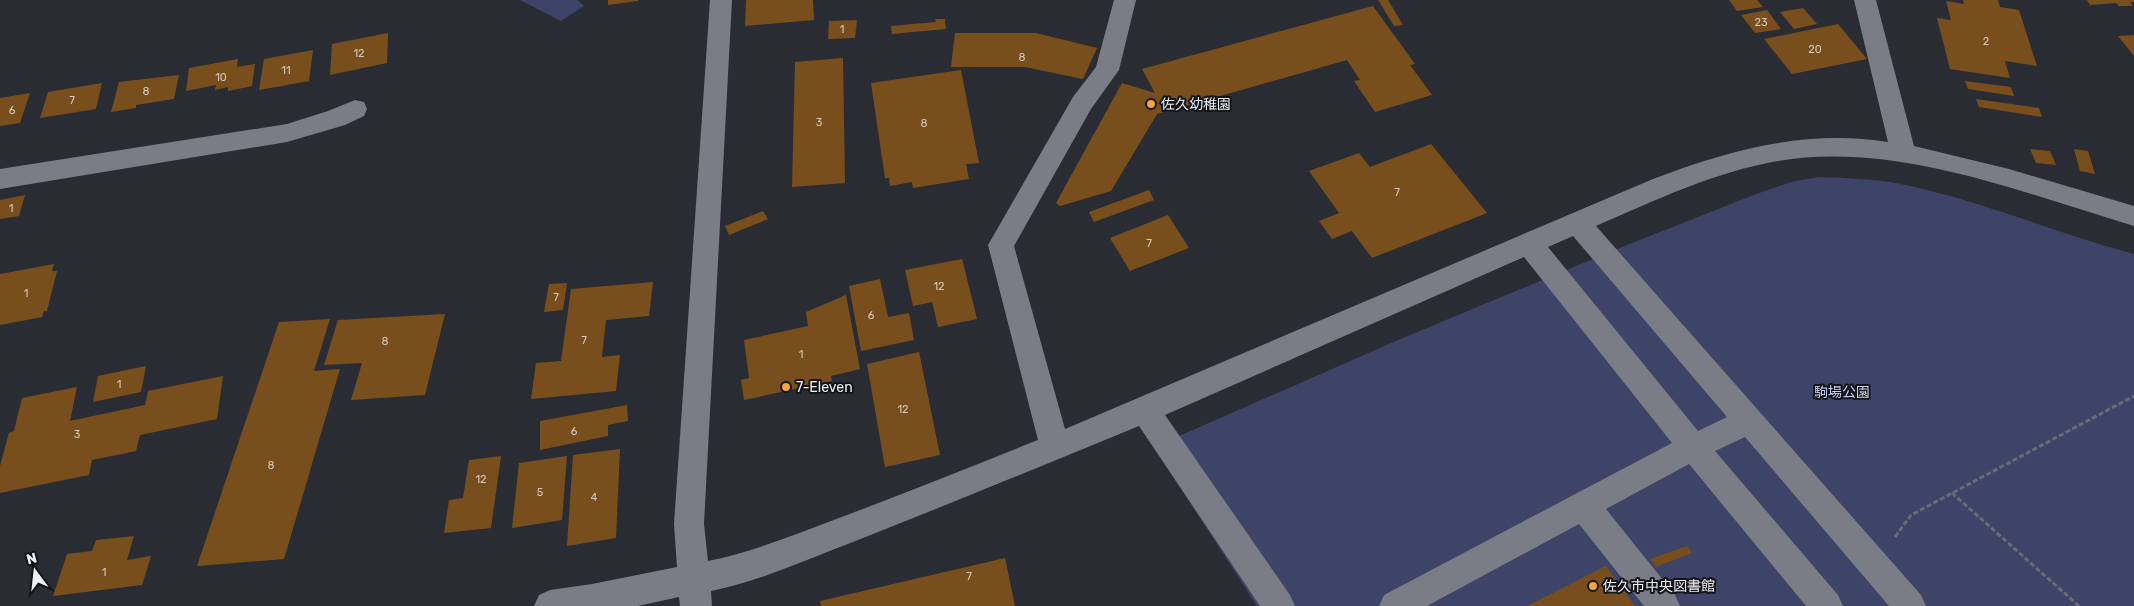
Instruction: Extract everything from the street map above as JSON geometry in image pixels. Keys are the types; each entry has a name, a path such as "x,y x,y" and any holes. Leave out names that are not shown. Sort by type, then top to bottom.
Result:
{"street":[{"path":"695,593 689,524 720,0"},
{"path":"1055,447 1001,245 1082,103 1107,70 1125,0"},
{"path":"1865,0 1903,152"},
{"path":"0,179 287,133 355,110"},
{"path":"550,606 592,600 695,593 734,571 798,548 1145,410 1709,168 1756,156 1796,150 1836,148 1903,152 1970,167 2134,216"},
{"path":"1578,223 1910,606"},
{"path":"1530,245 1692,447 1827,606"},
{"path":"1145,410 1279,606"},
{"path":"1395,606 1692,447 1749,421"},
{"path":"1583,505 1664,606"}],"path":[{"path":"1875,566 1911,515 2134,396"},
{"path":"1952,493 2079,606"}],"green space":[{"path":"520,0 577,0 584,6 561,21"},
{"name":"駒場公園","path":"1819,177 1884,181 1935,192 2134,254 2134,606 1257,606 1154,447 1398,340 1622,247 1759,193 1791,182"}],"building":[{"path":"608,0 638,0 638,1 608,5"},
{"path":"746,0 813,0 814,20 745,26"},
{"path":"1378,0 1388,0 1403,25 1394,26"},
{"path":"1729,0 1757,0 1763,7 1737,11"},
{"path":"1963,0 1998,0 2000,7 2019,10 2037,66 2005,61 2010,78 1950,69 1937,18 1951,20 1946,1 1964,4"},
{"path":"2087,0 2134,0 2134,2 2130,2 2133,6 2119,6 2116,3 2090,5"},
{"name":"佐久幼稚園","path":"1373,6 1415,64 1410,65 1432,95 1375,112 1354,81 1360,80 1347,60 1157,114 1111,191 1060,206 1056,203 1122,83 1155,93 1142,69"},
{"path":"1803,8 1817,24 1794,29 1780,12"},
{"path":"1767,10 1781,29 1755,33 1741,15"},
{"path":"935,19 945,19 946,29 892,34 891,26 936,22"},
{"path":"857,20 855,38 828,39 829,21"},
{"path":"1838,24 1867,59 1792,74 1764,39"},
{"path":"388,33 387,63 330,75 332,44"},
{"path":"955,33 1036,33 1097,48 1083,79 1025,67 951,67"},
{"path":"2134,35 2134,56 2118,36"},
{"path":"313,50 309,81 259,90 264,59"},
{"path":"843,58 845,183 792,187 795,62"},
{"path":"238,59 237,67 255,64 252,86 228,91 228,87 215,90 216,85 186,91 189,68"},
{"path":"961,70 979,163 966,164 969,179 913,188 912,182 890,186 889,178 885,178 871,83"},
{"path":"179,75 174,99 136,105 136,108 111,112 119,82"},
{"path":"1965,81 2011,87 2014,96 1968,89"},
{"path":"102,83 96,109 40,118 48,92"},
{"path":"30,93 20,123 0,126 0,98"},
{"path":"1976,99 2039,108 2042,117 1979,107"},
{"path":"1431,144 1487,213 1372,258 1352,231 1332,239 1319,221 1339,213 1309,171 1359,153 1370,167"},
{"path":"2030,149 2050,151 2056,165 2036,163"},
{"path":"2074,149 2088,151 2095,174 2080,171"},
{"path":"1149,190 1154,200 1094,222 1089,212"},
{"path":"25,195 19,216 0,219 0,200"},
{"path":"763,211 768,219 729,235 725,226"},
{"path":"1168,215 1189,248 1130,271 1110,238"},
{"path":"962,259 977,319 938,327 932,302 913,306 905,270"},
{"path":"54,264 52,271 57,271 47,311 44,311 42,317 0,325 0,274"},
{"path":"880,279 888,317 909,313 914,340 861,351 849,286"},
{"path":"653,282 649,316 606,320 602,357 620,355 616,391 531,399 536,363 561,361 571,289"},
{"path":"567,283 563,310 544,312 549,284"},
{"path":"846,295 860,369 831,376 832,381 744,400 741,380 749,378 744,340 808,326 806,312"},
{"path":"445,314 425,395 351,400 362,363 324,365 338,320"},
{"path":"330,319 314,371 340,369 284,559 197,566 279,322"},
{"path":"919,352 940,455 885,467 867,364"},
{"path":"146,366 141,392 93,402 98,376"},
{"path":"223,376 217,419 140,435 136,451 92,460 89,475 0,493 0,466 9,433 14,431 22,398 77,387 70,421 145,405 148,391"},
{"path":"627,405 628,421 608,425 608,436 540,450 540,421"},
{"path":"620,449 616,538 567,546 573,455"},
{"path":"501,456 491,528 444,533 449,500 463,498 469,460"},
{"path":"567,456 562,520 512,528 519,463"},
{"path":"134,536 127,560 151,556 142,585 53,596 67,554 92,551 96,540"},
{"path":"1687,546 1692,553 1656,567 1650,559"},
{"path":"1005,558 1015,606 821,606 820,601"},
{"name":"佐久市中央図書館","path":"1606,566 1635,606 1527,606"}],"place":[{"name":"佐久幼稚園","path":"1151,104"},
{"name":"7-Eleven","path":"786,387"},
{"name":"佐久市中央図書館","path":"1593,586"}]}
